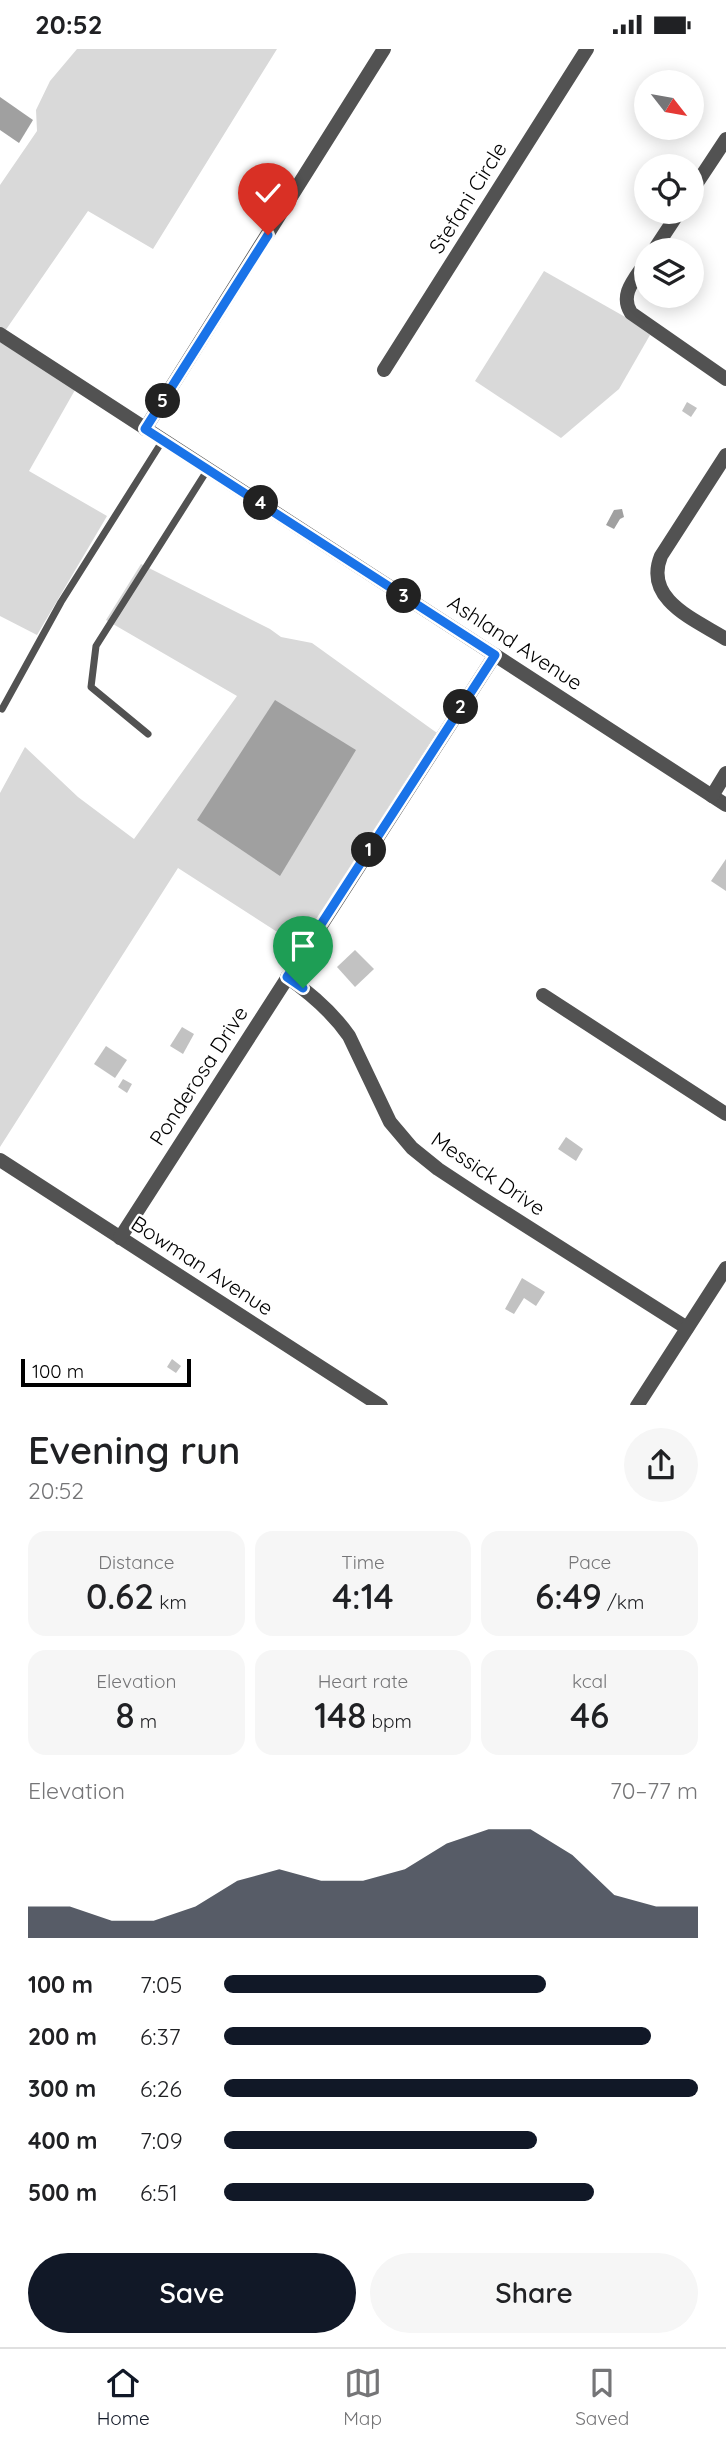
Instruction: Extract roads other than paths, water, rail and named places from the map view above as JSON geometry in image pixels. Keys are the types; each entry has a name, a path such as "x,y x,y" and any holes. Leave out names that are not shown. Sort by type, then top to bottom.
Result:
{"street":[{"path":"145,429 384,49"},
{"name":"Stefani Circle","path":"384,370 587,49"},
{"path":"704,172 726,139"},
{"path":"634,280 627,291 626,306 631,313 726,379"},
{"name":"Ashland Avenue","path":"0,334 726,805"},
{"path":"726,455 661,556 656,574 662,595 670,603 726,639"},
{"name":"Ponderosa Drive","path":"120,1238 495,655"},
{"path":"712,796 726,773"},
{"name":"Messick Drive","path":"287,977 331,1015 349,1036 390,1122 412,1147 469,1189 687,1328"},
{"path":"544,995 726,1114"},
{"name":"Bowman Avenue","path":"0,1160 381,1405"},
{"path":"637,1405 726,1268"}],"lane":[{"path":"2,709 61,602 163,440"},
{"path":"148,734 91,687 96,646 208,469"}]}
